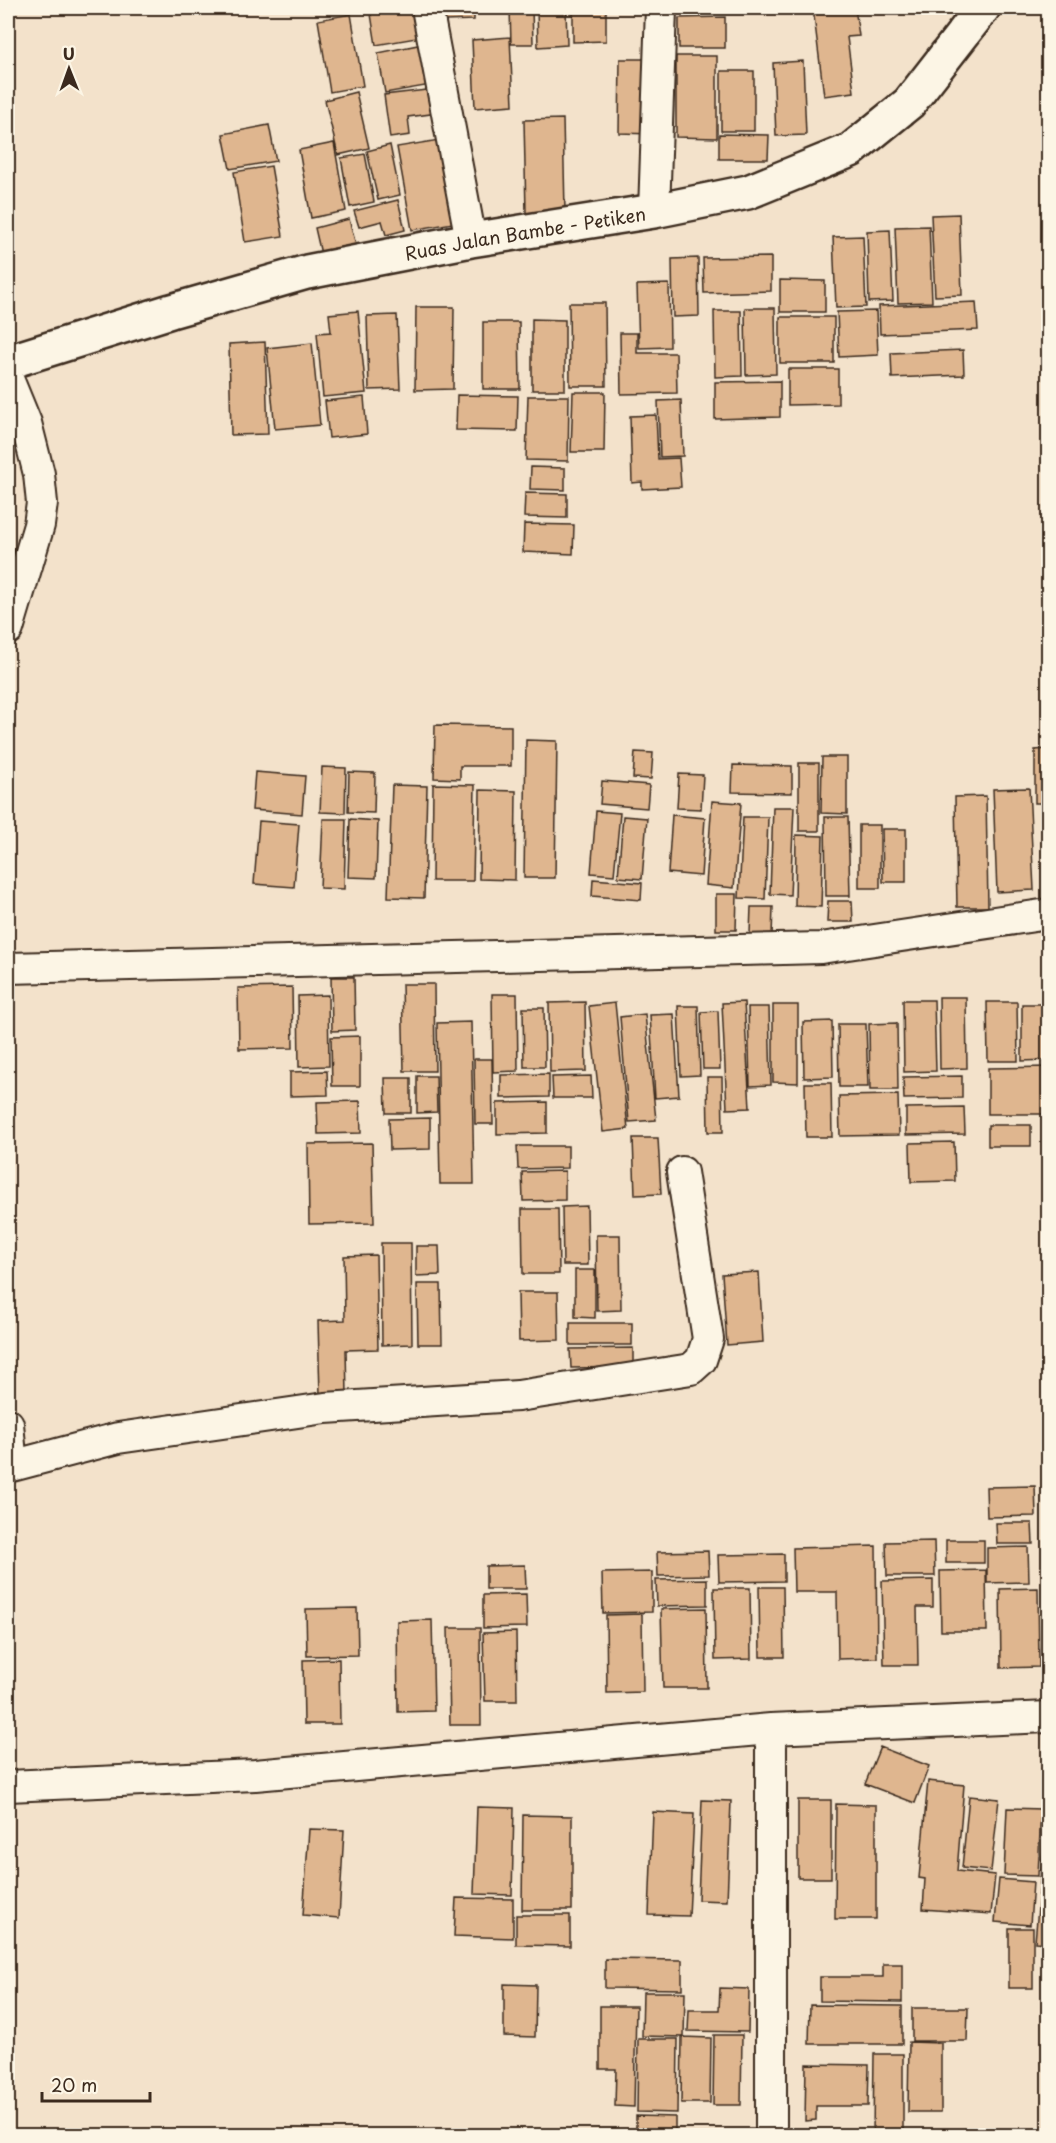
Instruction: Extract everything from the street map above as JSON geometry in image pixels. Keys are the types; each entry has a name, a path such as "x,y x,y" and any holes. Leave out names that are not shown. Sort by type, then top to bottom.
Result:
{"main road":[{"name":"Ruas Jalan Bambe - Petiken","path":"8,362 171,311 307,272 471,240 654,211 748,192 850,150 909,103 983,8"}],"street":[{"path":"427,8 471,240"},
{"path":"654,211 661,8"},
{"path":"8,379 26,423 39,474 42,503 39,525 8,629"},
{"path":"8,968 821,948 1048,915"},
{"path":"8,1424 10,1467 118,1438 325,1408 518,1396 691,1369 701,1360 708,1339 682,1172"},
{"path":"8,1786 255,1775 771,1729 1048,1716"},
{"path":"771,1729 771,2136"}],"building":[{"path":"370,8 417,8 422,37 376,45"},
{"path":"444,8 474,8 474,20 444,21"},
{"path":"510,8 532,8 533,44 511,44"},
{"path":"537,8 566,8 567,45 538,47"},
{"path":"573,8 606,8 606,41 573,42"},
{"path":"813,8 855,8 859,36 847,37 854,92 824,96"},
{"path":"351,14 363,86 330,92 318,20"},
{"path":"725,17 725,48 679,48 679,18"},
{"path":"510,37 513,105 475,108 472,40"},
{"path":"423,44 431,85 385,93 378,53"},
{"path":"676,56 717,56 717,138 676,137"},
{"path":"620,59 655,59 653,134 619,133"},
{"path":"803,61 806,135 776,136 773,63"},
{"path":"721,71 754,71 754,131 721,131"},
{"path":"435,89 438,113 408,117 410,135 390,138 384,95"},
{"path":"356,92 369,148 338,155 325,100"},
{"path":"563,119 565,212 526,213 524,120"},
{"path":"269,125 276,161 230,169 223,134"},
{"path":"719,134 769,135 768,159 719,159"},
{"path":"445,139 459,222 412,230 397,147"},
{"path":"334,143 346,211 311,218 299,150"},
{"path":"390,145 400,195 378,200 367,151"},
{"path":"365,154 374,202 350,207 341,158"},
{"path":"271,166 283,236 245,242 234,172"},
{"path":"398,200 405,230 386,235 382,221 359,227 354,211"},
{"path":"959,214 962,295 935,296 931,215"},
{"path":"349,219 356,245 321,254 315,228"},
{"path":"929,226 932,302 898,303 895,227"},
{"path":"890,230 893,301 869,302 867,231"},
{"path":"863,236 866,307 836,308 833,237"},
{"path":"771,257 771,291 704,293 703,258"},
{"path":"698,258 699,316 673,317 672,259"},
{"path":"780,280 825,281 825,312 780,312"},
{"path":"669,284 670,347 639,348 637,285"},
{"path":"976,302 978,330 880,334 879,306"},
{"path":"569,303 605,303 606,386 570,386"},
{"path":"416,307 454,307 453,389 415,390"},
{"path":"745,308 775,308 776,374 746,375"},
{"path":"358,311 366,393 323,397 317,333 331,332 329,314"},
{"path":"714,311 741,311 742,376 715,377"},
{"path":"876,311 878,355 839,357 837,312"},
{"path":"397,315 400,389 369,390 367,316"},
{"path":"780,317 834,317 834,363 780,363"},
{"path":"532,319 565,320 565,390 532,390"},
{"path":"483,322 519,322 520,389 483,389"},
{"path":"620,333 637,333 637,353 676,353 677,393 621,394"},
{"path":"265,342 268,434 231,435 229,344"},
{"path":"312,343 320,425 275,429 267,348"},
{"path":"963,350 964,375 892,378 891,353"},
{"path":"788,369 838,369 838,404 788,405"},
{"path":"780,381 780,417 715,419 715,382"},
{"path":"573,392 605,392 604,452 571,452"},
{"path":"457,395 518,396 517,431 456,430"},
{"path":"528,396 569,396 568,461 526,460"},
{"path":"364,397 367,434 329,438 325,401"},
{"path":"681,400 683,456 660,457 658,401"},
{"path":"656,415 658,459 679,458 681,487 642,489 642,482 632,483 630,416"},
{"path":"531,467 565,468 565,490 530,489"},
{"path":"525,493 567,494 567,518 524,517"},
{"path":"524,524 574,525 573,554 523,552"},
{"path":"435,725 511,726 511,766 460,766 460,779 434,778"},
{"path":"526,740 557,741 555,878 524,878"},
{"path":"1048,749 1048,803 1035,803 1035,750"},
{"path":"635,752 653,753 651,779 633,778"},
{"path":"822,757 847,757 847,814 821,813"},
{"path":"799,763 819,763 819,831 799,831"},
{"path":"733,765 792,766 792,793 732,792"},
{"path":"322,767 346,768 345,813 320,812"},
{"path":"255,772 305,776 302,814 252,810"},
{"path":"349,772 375,773 374,813 348,812"},
{"path":"679,774 703,775 701,809 677,808"},
{"path":"602,781 649,785 647,808 600,804"},
{"path":"433,784 475,785 473,881 432,881"},
{"path":"392,785 427,786 424,898 388,897"},
{"path":"1029,788 1034,890 997,892 993,789"},
{"path":"480,790 516,791 515,880 479,879"},
{"path":"986,796 988,907 957,907 955,797"},
{"path":"712,801 741,803 734,888 706,885"},
{"path":"773,807 794,807 790,895 770,894"},
{"path":"596,811 620,813 614,875 591,873"},
{"path":"672,815 705,818 701,876 668,873"},
{"path":"623,816 647,818 642,879 618,877"},
{"path":"743,817 768,817 765,899 739,898"},
{"path":"825,817 848,817 850,896 826,896"},
{"path":"323,819 346,819 344,889 320,888"},
{"path":"350,819 378,821 376,878 348,877"},
{"path":"259,821 299,824 294,887 254,884"},
{"path":"859,825 880,825 880,888 859,888"},
{"path":"882,829 906,829 906,882 883,882"},
{"path":"796,835 823,836 821,907 795,906"},
{"path":"593,879 642,883 641,900 592,896"},
{"path":"716,894 737,894 736,930 716,930"},
{"path":"828,901 852,901 853,922 827,922"},
{"path":"751,907 773,907 772,935 750,934"},
{"path":"331,977 354,977 355,1030 332,1031"},
{"path":"402,984 434,984 435,1071 404,1071"},
{"path":"292,987 293,1048 239,1049 238,988"},
{"path":"492,994 517,994 518,1071 493,1072"},
{"path":"328,995 329,1066 299,1067 298,996"},
{"path":"939,997 966,997 967,1068 940,1069"},
{"path":"903,1000 934,1000 936,1071 904,1072"},
{"path":"585,1002 586,1071 550,1072 549,1003"},
{"path":"744,1002 750,1108 727,1109 722,1003"},
{"path":"987,1002 1017,1002 1018,1061 988,1061"},
{"path":"615,1003 628,1129 603,1132 589,1006"},
{"path":"1022,1004 1048,1004 1048,1060 1022,1061"},
{"path":"773,1005 798,1005 798,1083 773,1082"},
{"path":"678,1006 698,1006 700,1075 681,1076"},
{"path":"748,1007 769,1007 771,1085 750,1086"},
{"path":"523,1008 544,1008 545,1067 524,1067"},
{"path":"718,1011 720,1069 703,1069 701,1012"},
{"path":"645,1014 656,1120 629,1122 620,1017"},
{"path":"674,1014 679,1096 655,1098 650,1015"},
{"path":"832,1021 833,1077 804,1078 803,1022"},
{"path":"471,1022 474,1184 440,1184 437,1023"},
{"path":"897,1023 898,1090 870,1090 869,1024"},
{"path":"838,1024 866,1024 868,1087 839,1087"},
{"path":"360,1036 360,1086 332,1086 331,1037"},
{"path":"474,1059 492,1059 493,1124 475,1124"},
{"path":"1048,1067 1048,1114 988,1114 988,1068"},
{"path":"327,1071 328,1095 290,1096 290,1072"},
{"path":"549,1074 549,1097 501,1098 501,1075"},
{"path":"417,1076 436,1076 437,1112 417,1113"},
{"path":"591,1076 592,1098 553,1098 552,1077"},
{"path":"962,1076 962,1098 904,1099 903,1077"},
{"path":"707,1077 722,1077 723,1132 708,1132"},
{"path":"385,1078 411,1078 411,1113 386,1113"},
{"path":"805,1083 831,1083 832,1137 806,1137"},
{"path":"898,1095 899,1135 840,1136 839,1096"},
{"path":"360,1101 361,1133 318,1134 317,1102"},
{"path":"547,1102 547,1133 497,1134 497,1103"},
{"path":"964,1107 965,1134 906,1135 906,1108"},
{"path":"430,1118 430,1149 390,1150 389,1119"},
{"path":"988,1125 1031,1125 1031,1146 988,1146"},
{"path":"633,1138 658,1138 661,1194 635,1195"},
{"path":"954,1142 955,1181 911,1182 910,1143"},
{"path":"372,1143 374,1223 309,1224 308,1144"},
{"path":"517,1146 568,1146 568,1168 518,1169"},
{"path":"565,1171 565,1200 523,1201 522,1172"},
{"path":"587,1206 588,1265 563,1265 562,1207"},
{"path":"522,1209 558,1209 559,1274 523,1274"},
{"path":"596,1235 620,1235 621,1310 597,1311"},
{"path":"381,1243 411,1243 412,1344 382,1345"},
{"path":"416,1246 439,1246 440,1275 416,1276"},
{"path":"376,1255 378,1349 346,1350 347,1395 320,1395 318,1321 345,1320 344,1256"},
{"path":"575,1270 595,1270 595,1318 575,1317"},
{"path":"759,1272 763,1342 727,1345 722,1274"},
{"path":"417,1284 441,1284 442,1344 418,1344"},
{"path":"518,1292 558,1292 559,1340 519,1341"},
{"path":"570,1323 632,1323 632,1345 570,1345"},
{"path":"633,1348 633,1367 571,1368 570,1349"},
{"path":"1035,1486 1036,1516 987,1517 986,1487"},
{"path":"996,1523 1032,1523 1033,1544 997,1544"},
{"path":"946,1540 984,1540 984,1563 946,1563"},
{"path":"934,1541 935,1576 887,1576 886,1542"},
{"path":"876,1546 877,1658 838,1659 837,1592 794,1592 793,1548"},
{"path":"1028,1547 1029,1582 987,1583 987,1548"},
{"path":"708,1551 709,1575 658,1576 657,1552"},
{"path":"784,1554 784,1581 719,1582 718,1555"},
{"path":"525,1565 526,1589 486,1589 486,1566"},
{"path":"986,1570 987,1631 941,1631 940,1571"},
{"path":"652,1572 652,1612 603,1613 602,1573"},
{"path":"707,1579 707,1605 657,1606 656,1580"},
{"path":"933,1580 933,1607 917,1607 918,1665 884,1665 882,1581"},
{"path":"759,1587 783,1587 784,1657 760,1657"},
{"path":"714,1588 750,1588 751,1659 715,1660"},
{"path":"1038,1588 1039,1667 1001,1668 1000,1589"},
{"path":"526,1594 527,1627 483,1628 483,1595"},
{"path":"357,1608 358,1655 307,1656 306,1609"},
{"path":"706,1608 707,1688 663,1688 661,1609"},
{"path":"642,1614 643,1692 607,1693 606,1615"},
{"path":"432,1620 434,1711 398,1712 397,1621"},
{"path":"448,1628 480,1628 481,1725 450,1725"},
{"path":"516,1632 517,1701 485,1701 483,1633"},
{"path":"339,1659 340,1724 304,1724 303,1660"},
{"path":"880,1747 929,1766 915,1803 865,1784"},
{"path":"928,1781 964,1785 957,1871 995,1875 991,1914 923,1909 925,1879 919,1878"},
{"path":"1048,1791 1048,1943 1035,1942"},
{"path":"969,1796 999,1799 991,1871 962,1868"},
{"path":"702,1800 731,1801 727,1901 698,1900"},
{"path":"798,1800 831,1800 831,1878 798,1878"},
{"path":"836,1804 876,1805 876,1919 835,1919"},
{"path":"477,1807 514,1808 512,1895 474,1894"},
{"path":"1007,1808 1041,1809 1038,1876 1004,1875"},
{"path":"653,1812 694,1814 689,1916 649,1915"},
{"path":"523,1815 572,1816 572,1910 522,1910"},
{"path":"309,1829 344,1830 339,1918 303,1915"},
{"path":"999,1879 1033,1882 1030,1925 995,1922"},
{"path":"456,1898 513,1899 513,1938 454,1936"},
{"path":"516,1915 570,1915 570,1946 516,1945"},
{"path":"1009,1928 1033,1928 1033,1988 1009,1988"},
{"path":"605,1959 682,1960 682,1989 605,1988"},
{"path":"883,1964 902,1964 902,2002 820,2001 820,1977 883,1977"},
{"path":"504,1984 536,1985 535,2037 504,2036"},
{"path":"720,1988 749,1989 748,2032 688,2031 689,2010 719,2010"},
{"path":"643,1992 685,1992 684,2037 642,2036"},
{"path":"810,2005 902,2006 902,2044 809,2044"},
{"path":"600,2006 636,2006 634,2107 615,2106 616,2069 600,2069"},
{"path":"912,2008 968,2008 967,2041 912,2041"},
{"path":"714,2035 742,2035 741,2105 713,2105"},
{"path":"682,2037 711,2038 710,2103 681,2103"},
{"path":"638,2039 678,2039 677,2113 637,2112"},
{"path":"909,2042 941,2043 941,2112 908,2112"},
{"path":"874,2054 903,2054 903,2136 873,2136"},
{"path":"806,2064 869,2065 868,2106 816,2106 816,2120 805,2121"},
{"path":"636,2116 675,2117 675,2136 636,2136"}]}
